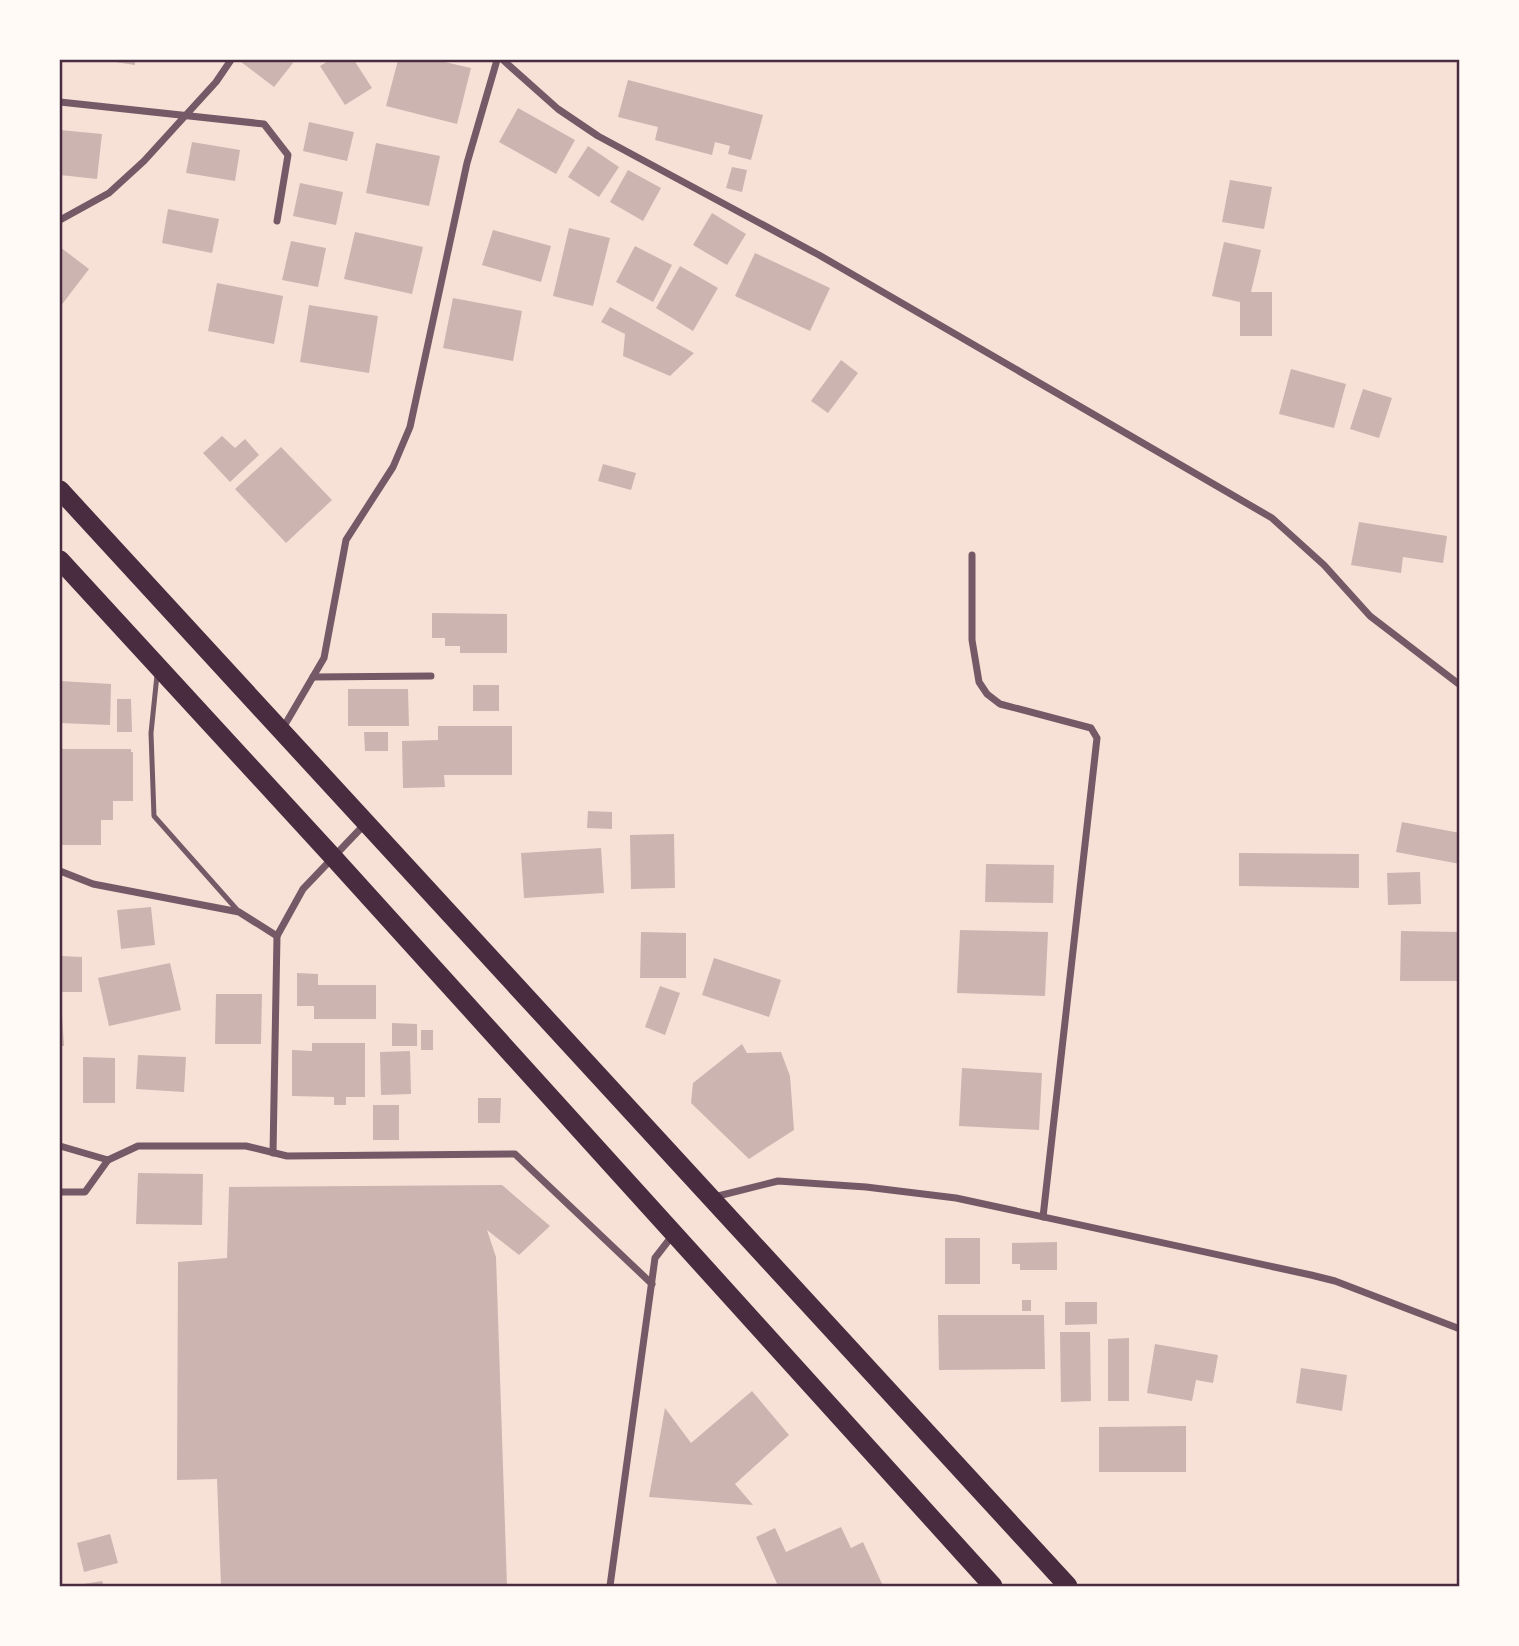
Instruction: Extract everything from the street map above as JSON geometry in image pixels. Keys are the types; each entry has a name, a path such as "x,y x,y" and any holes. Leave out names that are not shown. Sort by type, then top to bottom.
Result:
{"highway":[{"path":"60,490 1068,1587"},
{"path":"60,561 333,857 993,1587"}],"street":[{"path":"60,220 109,193 144,160 216,82 231,60"},
{"path":"281,732 324,658 346,540 393,467 410,427 467,163 497,60"},
{"path":"503,60 558,109 598,136 819,255 1272,518 1324,565 1370,615 1460,685"},
{"path":"60,102 264,124 288,155 276,221"},
{"path":"972,555 972,640 979,681 987,694 1000,704 1091,728 1097,738 1043,1217"},
{"path":"313,677 431,676"},
{"path":"273,1153 277,936 303,889 365,824"},
{"path":"60,871 93,884 239,912 277,936"},
{"path":"60,1146 108,1160"},
{"path":"60,1192 85,1192 108,1160 138,1146 246,1146 287,1156 515,1154 652,1284"},
{"path":"710,1199 778,1181 866,1187 956,1198 1335,1281 1460,1329"},
{"path":"610,1587 655,1258 674,1234"}],"lane":[{"path":"158,667 151,733 154,816 239,912"}],"building":[{"path":"102,60 135,60 135,65"},
{"path":"289,60 293,63 274,87 241,62"},
{"path":"330,60 354,60 372,88 345,105 320,66"},
{"path":"398,60 436,60 471,68 457,124 386,106"},
{"path":"628,80 763,115 751,160 728,154 730,146 715,142 712,155 655,140 658,127 618,117"},
{"path":"518,108 575,140 556,174 499,142"},
{"path":"309,122 354,132 347,161 303,151"},
{"path":"60,130 102,134 97,179 60,175"},
{"path":"192,142 240,150 235,181 186,173"},
{"path":"376,143 440,156 429,206 366,193"},
{"path":"588,146 619,167 599,197 568,177"},
{"path":"732,167 747,170 742,192 726,188"},
{"path":"628,170 661,188 643,221 610,202"},
{"path":"1230,180 1272,187 1264,229 1222,222"},
{"path":"300,183 343,192 336,225 293,216"},
{"path":"168,209 219,219 212,253 162,243"},
{"path":"712,213 746,234 727,265 693,245"},
{"path":"569,228 610,238 593,306 553,296"},
{"path":"493,230 551,246 541,282 482,265"},
{"path":"355,232 423,247 412,294 344,279"},
{"path":"291,241 326,248 318,287 282,280"},
{"path":"1224,242 1261,250 1251,292 1272,292 1272,336 1240,336 1240,302 1212,296"},
{"path":"635,246 672,265 653,302 616,282"},
{"path":"60,247 89,269 60,307"},
{"path":"755,253 830,288 810,331 735,296"},
{"path":"680,266 718,288 693,331 656,308"},
{"path":"217,283 283,296 274,344 208,331"},
{"path":"453,298 522,311 513,361 443,348"},
{"path":"309,305 378,316 369,373 300,362"},
{"path":"610,307 694,353 670,376 623,356 625,334 601,322"},
{"path":"841,360 858,373 828,413 811,401"},
{"path":"1291,369 1346,384 1334,428 1279,414"},
{"path":"1363,389 1392,398 1379,438 1350,429"},
{"path":"222,436 235,448 245,439 259,455 230,482 203,453"},
{"path":"281,447 332,500 286,543 235,489"},
{"path":"603,464 636,473 631,490 598,481"},
{"path":"1359,522 1447,536 1443,563 1403,557 1401,573 1351,565"},
{"path":"432,613 507,614 507,653 460,653 460,646 445,646 445,638 432,638"},
{"path":"60,681 111,684 110,725 60,723"},
{"path":"473,685 499,685 499,711 473,711"},
{"path":"348,689 408,689 409,726 348,726"},
{"path":"117,699 131,699 132,732 117,732"},
{"path":"438,726 512,726 512,775 444,775 445,787 403,788 402,741 438,740"},
{"path":"364,732 388,732 388,751 365,751"},
{"path":"60,749 131,749 133,752 133,801 113,801 113,820 101,820 101,845 60,845"},
{"path":"588,811 612,812 612,829 587,828"},
{"path":"1402,822 1460,833 1460,864 1396,852"},
{"path":"674,834 675,888 631,889 630,835"},
{"path":"601,848 604,893 524,898 521,853"},
{"path":"1239,853 1359,854 1359,888 1239,886"},
{"path":"986,864 1054,865 1053,903 985,902"},
{"path":"1420,872 1421,904 1388,905 1387,873"},
{"path":"151,907 155,945 121,949 117,910"},
{"path":"960,930 1048,932 1045,996 957,993"},
{"path":"1401,931 1460,932 1460,981 1400,981"},
{"path":"641,932 686,933 686,978 640,978"},
{"path":"60,956 82,957 82,992 60,992"},
{"path":"714,958 781,980 769,1017 702,995"},
{"path":"170,963 181,1010 109,1026 98,978"},
{"path":"297,973 318,974 318,985 376,985 376,1019 314,1019 314,1006 297,1006"},
{"path":"660,986 680,993 665,1035 645,1027"},
{"path":"216,994 262,994 261,1044 215,1044"},
{"path":"62,1015 64,1046 60,1046"},
{"path":"392,1023 417,1024 417,1046 392,1046"},
{"path":"421,1030 433,1030 433,1050 421,1050"},
{"path":"312,1043 365,1043 365,1097 346,1097 346,1105 334,1105 334,1097 292,1096 292,1050 312,1051"},
{"path":"742,1044 747,1053 781,1052 790,1076 794,1130 749,1159 691,1103 693,1083"},
{"path":"410,1051 411,1094 381,1095 380,1052"},
{"path":"138,1055 186,1057 184,1092 136,1089"},
{"path":"83,1057 115,1058 115,1103 83,1103"},
{"path":"962,1068 1042,1073 1039,1130 959,1126"},
{"path":"478,1098 501,1098 500,1123 478,1123"},
{"path":"373,1105 399,1105 399,1140 373,1140"},
{"path":"138,1173 203,1174 202,1225 136,1224"},
{"path":"502,1185 550,1226 519,1255 487,1230 496,1257 507,1586 221,1586 217,1479 177,1480 178,1262 227,1258 229,1187"},
{"path":"945,1238 980,1238 980,1284 945,1284"},
{"path":"1057,1242 1057,1270 1020,1270 1020,1264 1012,1264 1012,1243"},
{"path":"1022,1300 1031,1300 1031,1311 1022,1311"},
{"path":"1065,1302 1097,1302 1097,1324 1065,1325"},
{"path":"938,1315 1044,1315 1045,1369 939,1370"},
{"path":"1060,1332 1090,1332 1091,1401 1061,1402"},
{"path":"1129,1338 1129,1401 1108,1401 1108,1339"},
{"path":"1155,1344 1218,1355 1213,1383 1196,1380 1192,1401 1147,1393"},
{"path":"1301,1368 1347,1375 1342,1411 1296,1403"},
{"path":"752,1391 789,1435 735,1484 753,1505 649,1497 665,1408 691,1443"},
{"path":"1186,1426 1186,1472 1099,1472 1099,1427"},
{"path":"841,1527 851,1548 863,1542 883,1586 778,1586 756,1537 775,1528 786,1552"},
{"path":"110,1534 118,1563 84,1572 77,1543"},
{"path":"102,1581 104,1586 78,1586 78,1585"}]}
